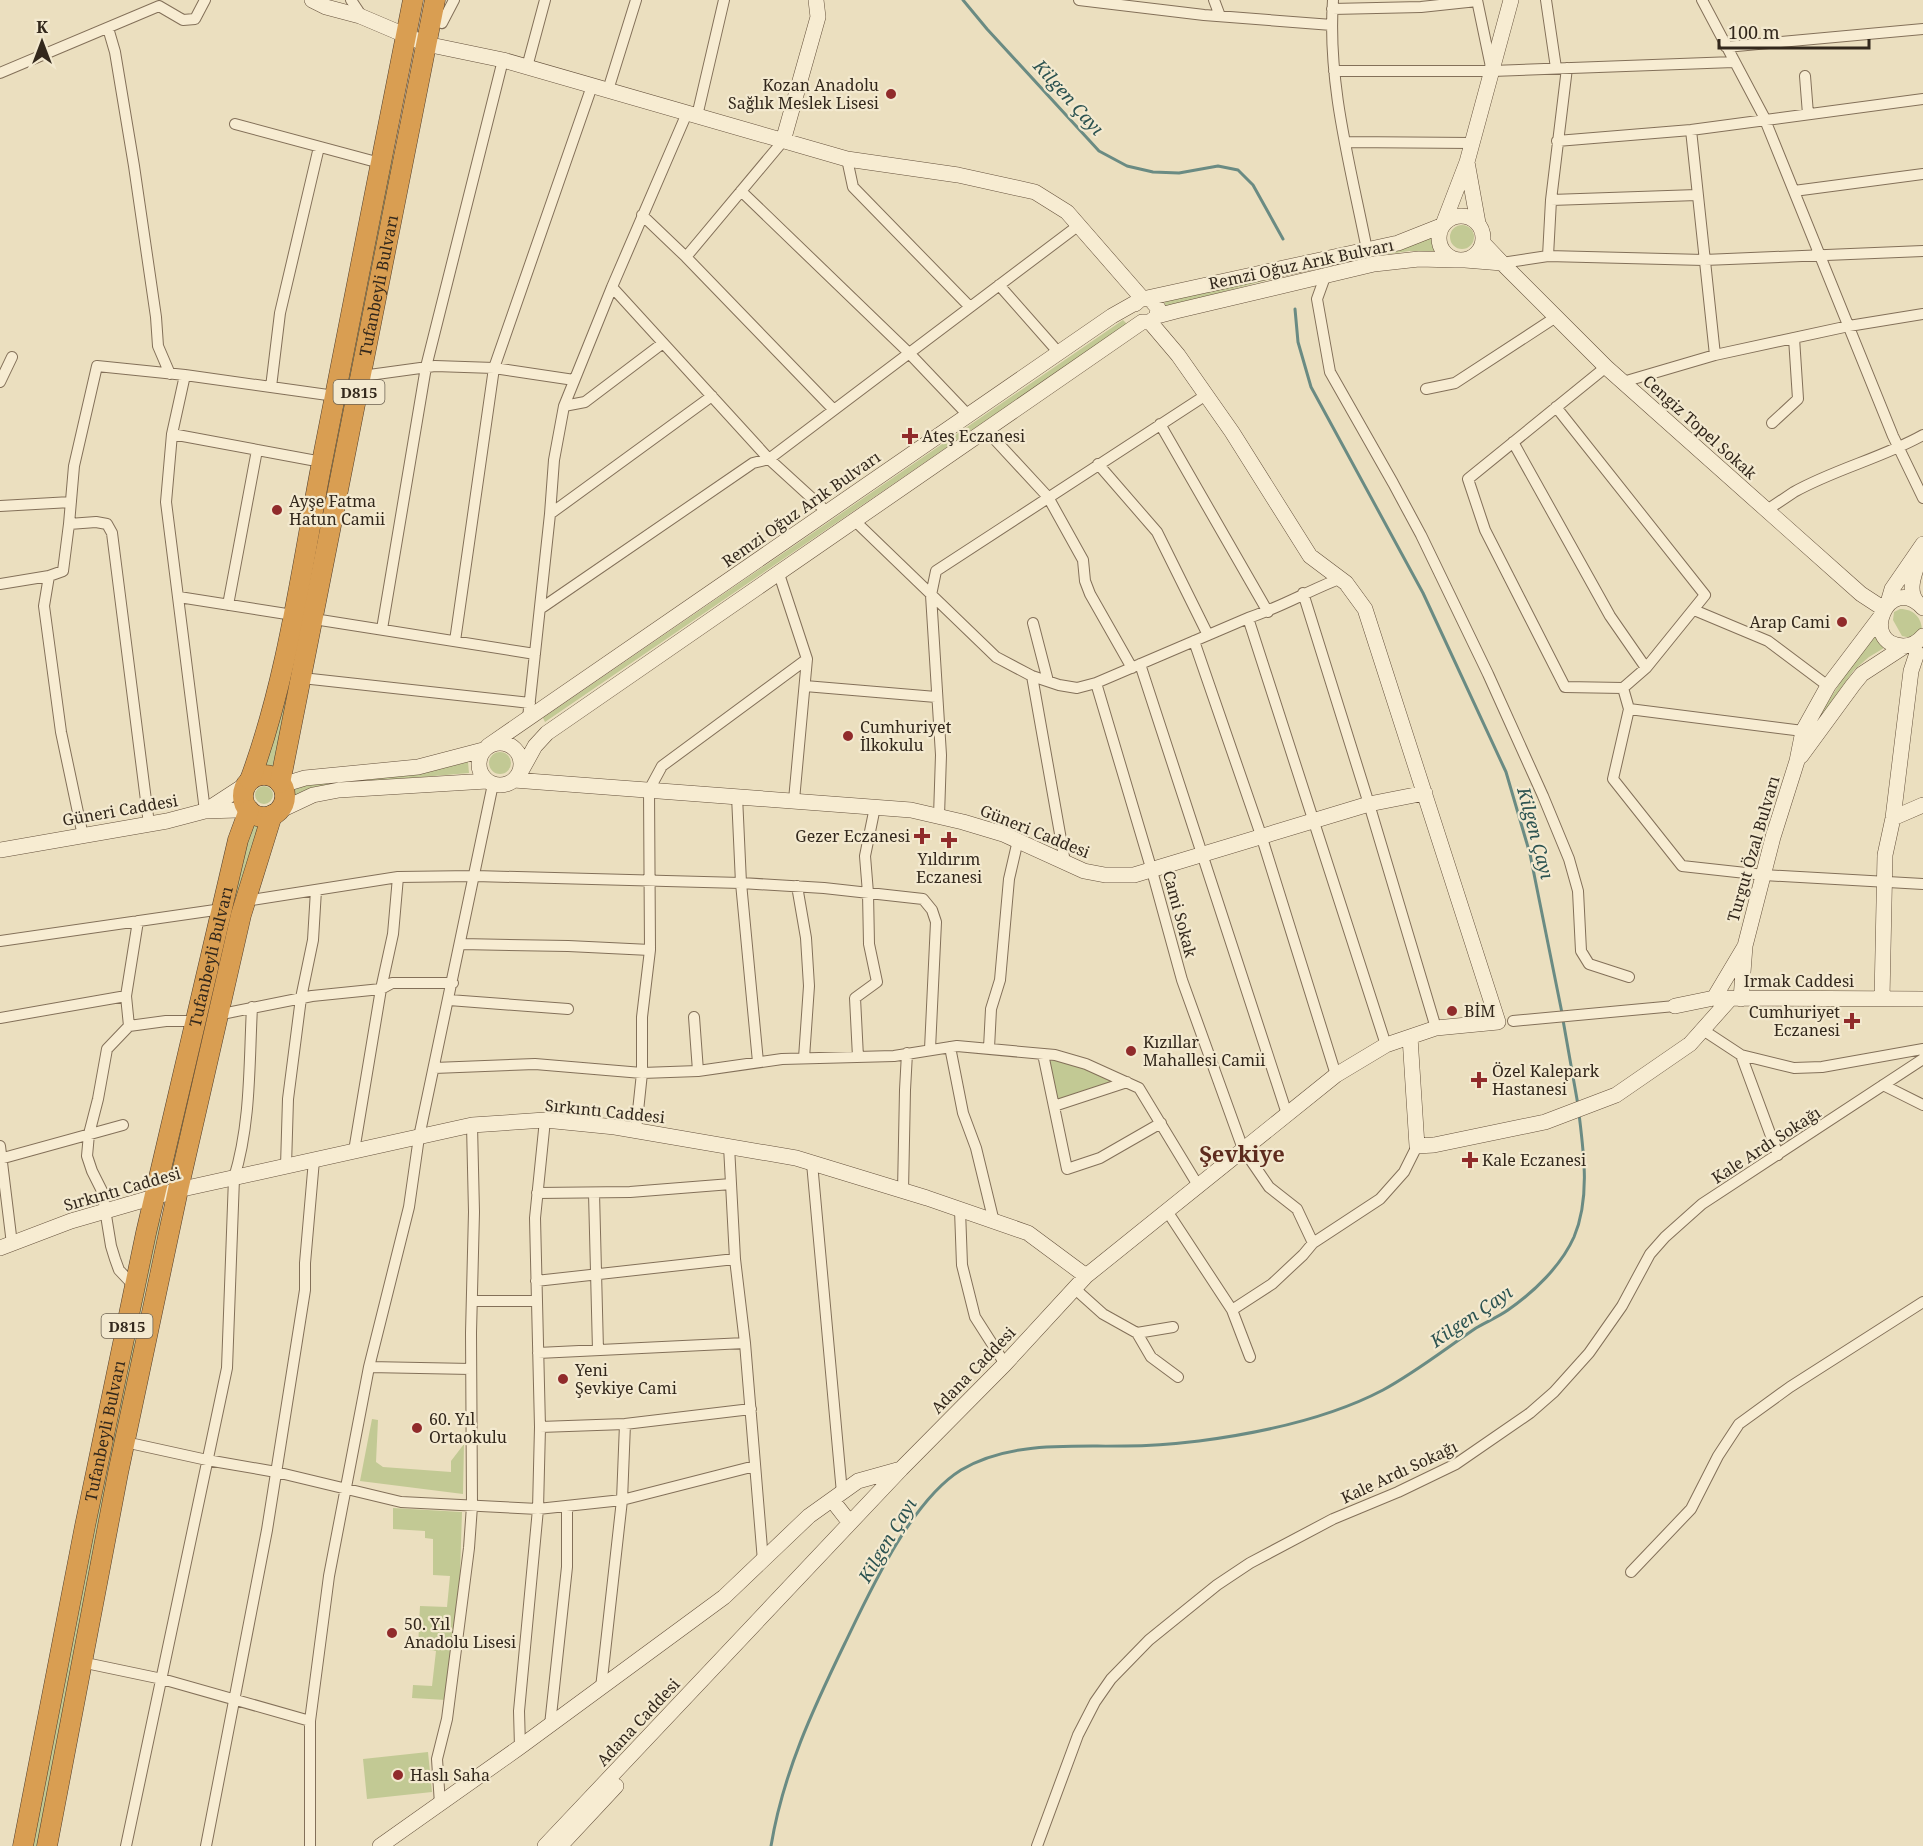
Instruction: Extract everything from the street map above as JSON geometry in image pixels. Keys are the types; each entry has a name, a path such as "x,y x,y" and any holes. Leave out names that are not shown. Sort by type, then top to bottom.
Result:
{"highway":[{"name":"Tufanbeyli Bulvarı","path":"23,1846 85,1526 135,1287 238,840 248,809 243,795 273,711 413,0"},
{"name":"Tufanbeyli Bulvarı","path":"47,1846 125,1442 178,1191 245,901 275,813 284,803 285,794 281,784 433,9"},
{"path":"249,782 258,776 266,775 274,777 281,784"},
{"path":"248,809 260,816 275,813"}],"main road":[{"path":"312,0 326,7 364,18 426,44 503,60 848,159 958,175 1035,192 1067,212 1141,300 1157,304 1150,320"},
{"path":"783,141 818,17 816,0"},
{"path":"1502,263 1458,260 1448,257 1440,246 1438,233 1467,162 1511,0"},
{"path":"1458,260 1475,255 1483,243 1484,236 1478,223 1467,162"},
{"name":"Remzi Oğuz Arık Bulvarı","path":"486,748 529,711 827,512 1112,316 1141,300 1398,243 1443,224 1457,215 1472,218 1478,223"},
{"name":"Cengiz Topel Sokak","path":"1483,243 1606,368 1861,594 1884,610"},
{"name":"Remzi Oğuz Arık Bulvarı","path":"516,777 535,746 547,734 986,430 1150,320 1326,274 1395,261 1458,260"},
{"path":"1141,300 1134,315 1150,320 1178,355 1232,432 1310,556 1346,583 1365,609 1425,793 1505,1021"},
{"name":"Turgut Özal Bulvarı","path":"1884,610 1892,589 1923,546"},
{"name":"Turgut Özal Bulvarı","path":"1920,605 1914,598 1913,583 1923,546"},
{"name":"Turgut Özal Bulvarı","path":"1744,946 1773,837 1797,761 1803,731 1828,686 1884,610 1896,600 1903,598 1920,605"},
{"path":"1882,998 1885,855 1893,818 1916,647 1890,642 1885,637 1880,623 1884,610"},
{"name":"Turgut Özal Bulvarı","path":"1797,761 1862,675 1916,647"},
{"path":"281,784 305,778 418,767 502,742 515,748 521,761 516,777"},
{"path":"486,748 480,756 479,770 490,783"},
{"name":"Güneri Caddesi","path":"275,813 313,795 339,790 490,783 501,785 516,777 649,790 911,810 1018,840 1084,871 1105,875 1134,875 1369,804 1425,793"},
{"path":"205,811 249,782"},
{"path":"1893,818 1923,805"},
{"name":"Güneri Caddesi","path":"0,850 149,824 205,811 248,809"},
{"path":"1714,998 1744,946"},
{"path":"1410,1037 1417,1146 1434,1145 1545,1122 1616,1095 1690,1044 1736,999 1744,946"},
{"name":"Irmak Caddesi","path":"1675,1006 1714,998 1923,999"},
{"name":"Adana Caddesi","path":"545,1846 901,1469 1005,1364 1086,1276 1336,1075 1386,1045 1410,1037 1436,1029 1505,1021"},
{"name":"Sırkıntı Caddesi","path":"6,1246 71,1221 155,1196 472,1125 545,1120 636,1130 812,1163 1028,1233 1086,1276"},
{"path":"560,1846 905,1476 941,1429"},
{"path":"380,1846 602,1688 724,1597 809,1516 858,1481 901,1469"},
{"path":"837,1496 850,1523"}],"street":[{"path":"0,72 159,6 183,20 195,19 205,0"},
{"path":"351,0 364,18"},
{"path":"433,9 442,23 454,0"},
{"path":"527,67 545,0"},
{"path":"608,90 636,0"},
{"path":"302,678 529,711 554,460 564,406 642,215 692,114 724,0"},
{"path":"1079,0 1220,16 1332,25"},
{"path":"1214,0 1220,16"},
{"path":"1546,0 1562,68 1548,256"},
{"path":"1702,0 1764,119 1899,448 1923,498"},
{"path":"1367,250 1331,54 1333,4 1477,1 1492,71"},
{"path":"108,28 115,52 134,166 156,317 158,346 170,374"},
{"path":"1726,47 1923,29"},
{"path":"382,629 426,367 503,60"},
{"path":"1334,71 1492,71 1734,62"},
{"path":"1805,76 1808,114"},
{"path":"455,641 494,368 592,86"},
{"path":"1557,141 1691,130 1923,99"},
{"path":"235,124 380,163"},
{"path":"1691,130 1715,355"},
{"path":"686,257 783,141"},
{"path":"1346,142 1472,143"},
{"path":"271,387 280,313 319,147"},
{"path":"848,159 853,187 970,307"},
{"path":"1794,191 1923,174"},
{"path":"741,191 909,353 968,415"},
{"path":"1551,200 1697,195"},
{"path":"642,215 686,257 833,409"},
{"path":"540,609 753,463 769,459 1079,225"},
{"path":"1502,263 1548,256 1704,260 1923,251"},
{"path":"1326,274 1317,298 1330,372 1425,545 1488,674 1543,796 1569,859 1578,891 1581,951 1589,964 1629,977"},
{"path":"999,285 1059,353"},
{"path":"612,287 769,459 827,512"},
{"path":"1623,382 1715,355 1849,326 1923,314"},
{"path":"1426,389 1455,383 1556,317"},
{"path":"1772,423 1798,399 1794,338"},
{"path":"564,406 585,402 663,343"},
{"path":"0,382 12,357"},
{"path":"0,584 63,572 74,466 97,366 185,375 335,396"},
{"path":"362,376 426,367 494,368 574,380"},
{"path":"1556,407 1705,595 1646,669 1623,688 1565,687 1485,530 1467,478 1556,407 1606,368"},
{"path":"185,375 172,434 166,502 205,811"},
{"path":"939,816 941,755 931,595 936,571 1206,395"},
{"path":"550,514 712,396"},
{"path":"1160,424 1268,612"},
{"path":"986,430 1047,497 1083,560 1085,581 1090,594 1136,666 1203,853 1287,1114"},
{"path":"172,434 322,462"},
{"path":"1767,510 1795,492 1899,448 1923,435"},
{"path":"1512,442 1610,616 1646,669"},
{"path":"228,605 257,450"},
{"path":"1098,464 1157,532 1208,635"},
{"path":"0,506 71,502"},
{"path":"855,521 996,657 1032,676 1077,688 1096,683 1248,618 1268,612 1303,593 1339,579"},
{"path":"69,524 96,522 107,524 112,533 149,824"},
{"path":"779,574 807,659 795,800"},
{"path":"49,576 44,606 61,732 82,836"},
{"path":"1303,593 1436,1029"},
{"path":"179,597 293,615"},
{"path":"1694,610 1768,641 1828,686"},
{"path":"1248,618 1386,1045"},
{"path":"314,619 536,654"},
{"path":"1033,623 1048,681"},
{"path":"1194,641 1261,835 1336,1075"},
{"path":"636,1130 642,1073 642,1017 650,950 649,790 662,766 807,659"},
{"path":"1032,676 1065,862"},
{"name":"Cami Sokak","path":"1096,683 1182,980 1243,1149 1269,1187 1297,1209 1313,1243"},
{"path":"805,686 936,697"},
{"path":"1623,688 1629,709 1613,779 1682,866 1764,875 1923,884"},
{"path":"1629,709 1803,731"},
{"path":"310,1846 310,1721 329,1576 369,1367 409,1208 419,1137 475,876 490,783"},
{"path":"737,796 741,883 758,1062"},
{"path":"858,1057 855,998 877,982 869,944 865,856 875,807"},
{"path":"989,1048 991,1009 1000,980 1009,879 1018,840"},
{"path":"245,901 398,877 475,876 741,883 797,886 923,899 932,910 936,922 930,1049"},
{"path":"354,1151 381,989 393,934 398,877"},
{"path":"797,886 806,938 809,986 804,1058"},
{"path":"286,1166 288,1099 301,998 313,940 316,890"},
{"path":"0,941 222,909"},
{"path":"129,1026 126,996 138,921"},
{"path":"461,944 650,950"},
{"path":"218,1015 301,998 381,989 392,983 453,982"},
{"path":"0,1018 126,996"},
{"path":"449,1000 568,1009"},
{"path":"1505,1021 1675,1006"},
{"path":"126,1846 227,1368 234,1178 242,1153 247,1116 252,1007"},
{"path":"694,1017 698,1071"},
{"path":"135,1287 119,1270 111,1246 102,1191 87,1156 88,1134 98,1099 107,1049 129,1026 166,1021 196,1021"},
{"path":"1703,1030 1741,1055 1794,1068 1808,1069 1923,1049"},
{"path":"950,1047 963,1113 976,1148 994,1222"},
{"path":"434,1068 535,1064 642,1073 698,1071 782,1059 894,1056 950,1047 989,1048 1043,1054 1086,1064 1138,1088 1199,1187"},
{"path":"903,1191 907,1053"},
{"path":"1043,1054 1067,1168 1100,1158 1161,1123"},
{"path":"1741,1055 1778,1155"},
{"name":"Kale Ardı Sokağı","path":"1037,1846 1082,1726 1111,1678 1149,1640 1217,1585 1250,1563 1333,1519 1398,1492 1456,1464 1530,1413 1554,1392 1594,1346 1622,1306 1650,1254 1665,1237 1702,1204 1923,1059"},
{"path":"1054,1106 1127,1082"},
{"path":"1883,1085 1923,1105"},
{"path":"520,1747 519,1712 538,1509 540,1427 535,1218 545,1120"},
{"path":"1,1159 123,1125"},
{"path":"440,1804 437,1759 447,1719 469,1548 472,1506 471,1369 474,1212 472,1125"},
{"path":"0,1146 6,1246"},
{"path":"729,1146 735,1259 745,1343 763,1561"},
{"path":"1232,1310 1272,1284 1303,1256 1313,1243 1380,1199 1404,1172 1417,1146"},
{"path":"206,1846 267,1530 305,1290 305,1263 314,1160"},
{"path":"812,1163 837,1496"},
{"path":"537,1194 630,1192 731,1184"},
{"path":"594,1193 598,1350"},
{"path":"960,1210 962,1265 975,1317 1005,1364"},
{"path":"1167,1211 1232,1310 1250,1357"},
{"path":"536,1281 735,1259"},
{"path":"1074,1288 1103,1314 1137,1333 1151,1356 1178,1377"},
{"path":"472,1301 537,1301"},
{"path":"1631,1572 1690,1509 1718,1456 1739,1424 1790,1387 1923,1302"},
{"path":"1137,1333 1173,1327"},
{"path":"538,1353 745,1343"},
{"path":"369,1367 471,1369"},
{"path":"540,1427 625,1424 751,1409"},
{"path":"602,1688 622,1500 625,1424"},
{"path":"125,1442 276,1472 401,1502 538,1509 622,1500 755,1466"},
{"path":"550,1725 567,1567 567,1506"},
{"path":"81,1662 162,1678 310,1721"}],"green space":[{"path":"411,46 413,47 394,150 385,215 277,770 264,767"},
{"path":"1462,225 1470,229 1474,237 1470,245 1462,249 1454,245 1450,237 1454,229"},
{"path":"1433,233 1436,251 1409,251 1368,257"},
{"path":"1278,274 1279,277 1166,307 1164,300"},
{"path":"1123,320 1127,324 545,722 543,718"},
{"path":"1900,609 1916,615 1921,622 1922,631 1911,638 1902,636 1893,620 1894,612"},
{"path":"1877,628 1889,645 1869,657 1854,670 1808,734 1862,648"},
{"path":"500,752 508,755 511,763 508,771 500,774 492,771 489,763 492,755"},
{"path":"468,762 469,773 329,785 287,799 287,785 427,772"},
{"path":"264,786 270,789 273,795 270,801 264,804 258,801 255,795 258,789"},
{"path":"249,822 261,825 172,1176 168,1175"},
{"path":"1048,1061 1068,1061 1116,1083 1058,1101"},
{"path":"158,1218 161,1219 135,1339 133,1366 39,1846 33,1846 82,1584"},
{"path":"372,1419 378,1420 376,1462 383,1467 451,1472 451,1461 464,1444 463,1494 360,1481"},
{"path":"393,1508 462,1512 460,1575 446,1700 412,1698 413,1685 432,1686 436,1651 418,1648 420,1606 447,1607 450,1576 433,1575 433,1539 425,1538 425,1531 393,1529"},
{"name":"Haslı Saha","path":"428,1752 432,1792 367,1799 363,1759"}],"waterway":[{"name":"Kilgen Çayı","path":"963,0 1099,151 1127,166 1153,172 1179,173 1218,166 1238,170 1253,185 1283,239"},
{"name":"Kilgen Çayı","path":"1295,309 1298,342 1311,387 1423,593 1506,772 1530,854 1562,1013"},
{"name":"Kilgen Çayı","path":"1563,1020 1578,1105"},
{"name":"Kilgen Çayı","path":"771,1846 791,1767 833,1668 894,1549 925,1503 943,1484 961,1470 1000,1454 1062,1446 1134,1446 1222,1438 1317,1417 1383,1390 1518,1303 1546,1278 1562,1258 1574,1237 1584,1192 1584,1160 1579,1114"}],"place":[{"name":"Kozan Anadolu Sağlık Meslek Lisesi","path":"891,94"},
{"name":"Ateş Eczanesi","path":"910,436"},
{"name":"Ayşe Fatma Hatun Camii","path":"277,510"},
{"name":"Arap Cami","path":"1842,622"},
{"name":"Cumhuriyet İlkokulu","path":"848,736"},
{"name":"Gezer Eczanesi","path":"922,836"},
{"name":"Yıldırım Eczanesi","path":"949,840"},
{"name":"BİM","path":"1452,1011"},
{"name":"Cumhuriyet Eczanesi","path":"1852,1021"},
{"name":"Kızıllar Mahallesi Camii","path":"1131,1051"},
{"name":"Özel Kalepark Hastanesi","path":"1479,1080"},
{"name":"Kale Eczanesi","path":"1470,1160"},
{"name":"Yeni Şevkiye Cami","path":"563,1379"},
{"name":"60. Yıl Ortaokulu","path":"417,1428"},
{"name":"50. Yıl Anadolu Lisesi","path":"392,1633"},
{"name":"Haslı Saha","path":"398,1775"}],"district":[{"name":"Şevkiye","path":"1242,1153"}]}
